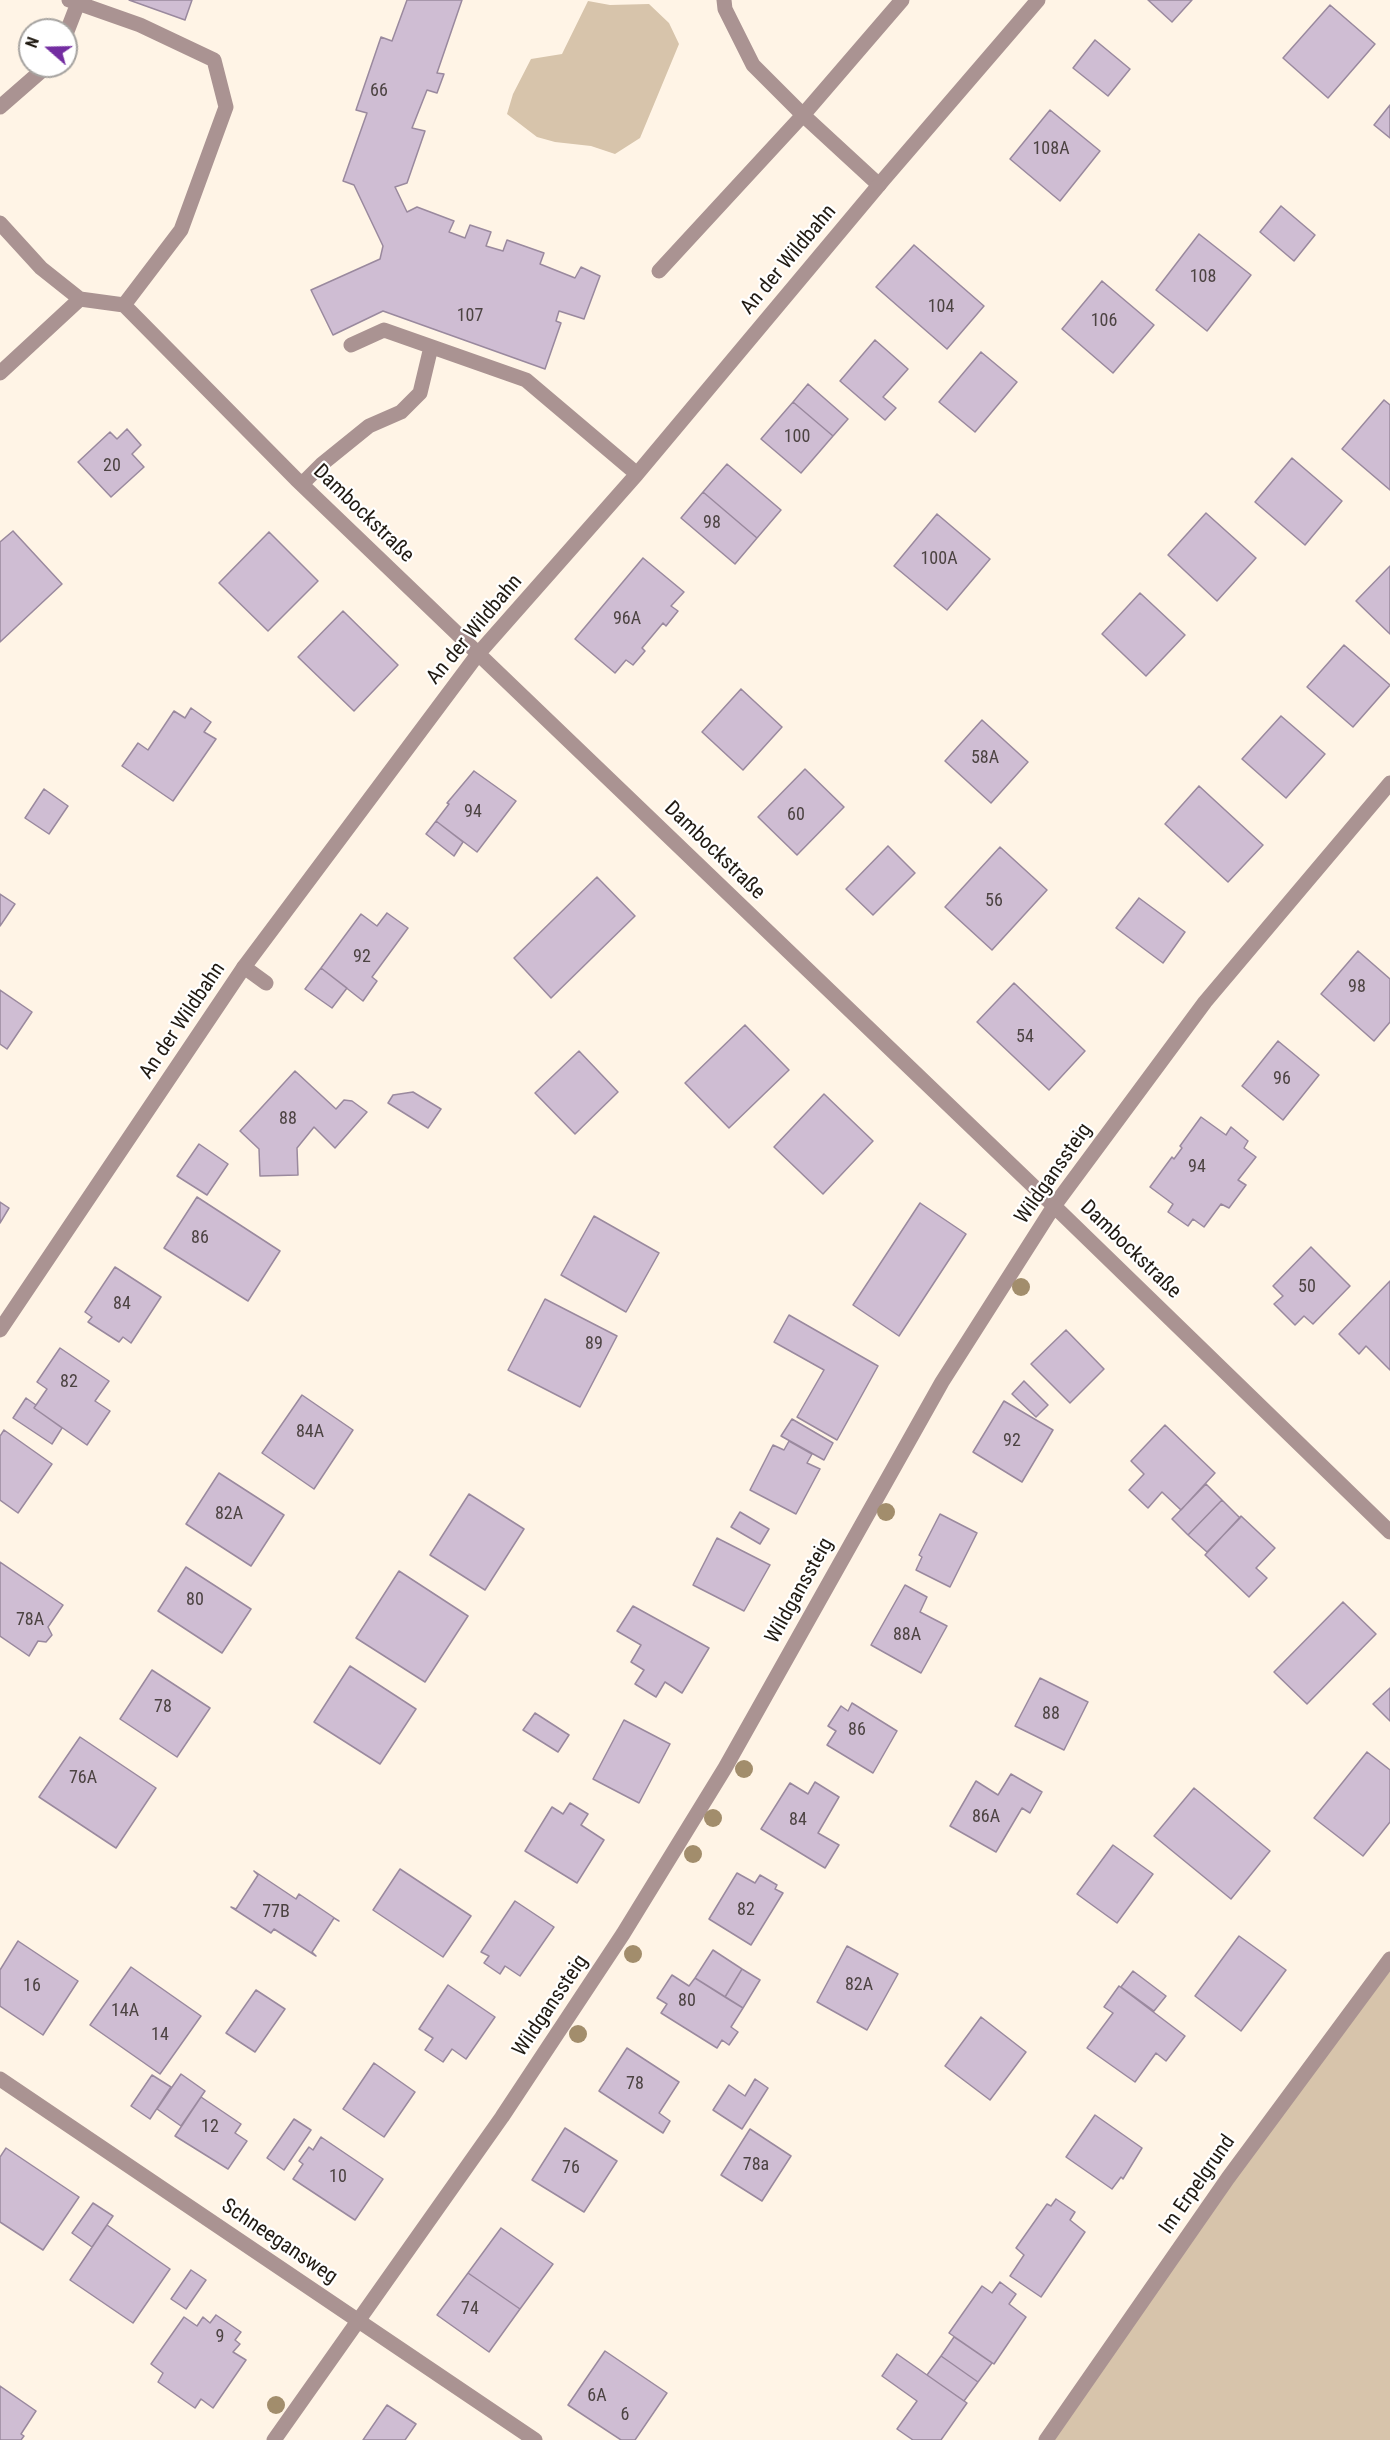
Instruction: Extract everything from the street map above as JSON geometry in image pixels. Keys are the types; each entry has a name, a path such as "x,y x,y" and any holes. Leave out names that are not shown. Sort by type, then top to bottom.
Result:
{"street":[{"path":"724,0 725,9 753,64 802,115 879,185"},
{"path":"659,271 802,115 902,0"},
{"name":"An der Wildbahn","path":"0,1330 244,967 478,654 637,474 879,185 1038,0"},
{"path":"0,223 41,268 80,298 124,305 181,230 226,107 214,60 140,25 73,2 70,18"},
{"path":"0,107 33,78"},
{"path":"0,373 80,298"},
{"name":"Dambockstraße","path":"124,305 302,484 1390,1532"},
{"path":"351,345 384,330 526,380 637,474"},
{"path":"302,484 322,464 369,426 401,412 420,393 431,347"},
{"name":"Wildganssteig","path":"274,2440 502,2116 623,1934 725,1768 942,1382 1054,1206 1205,1002 1390,783"},
{"path":"244,967 266,983"},
{"name":"Im Erpelgrund","path":"1046,2440 1228,2178 1390,1959"},
{"name":"Schneegansweg","path":"0,2079 535,2440"}],"shaded area":[{"path":"588,1 610,5 649,4 669,23 679,44 640,138 615,154 591,146 555,142 537,137 507,114 513,94 531,59 562,54"},
{"path":"1390,1959 1390,2440 1046,2440"}],"building":[{"path":"129,0 192,0 185,20"},
{"path":"407,0 462,0 437,73 444,74 437,93 427,90 412,128 425,131 407,183 395,187 407,212 417,207 454,221 449,232 465,238 470,225 491,232 486,246 503,251 507,240 544,253 540,264 575,278 581,267 600,276 584,319 559,311 556,321 561,323 545,369 383,311 333,335 311,290 380,259 383,246 354,185 343,181 367,113 356,110 381,37 392,41"},
{"path":"1148,0 1192,0 1172,22"},
{"path":"1330,5 1375,44 1328,98 1283,58"},
{"path":"1095,40 1130,69 1108,96 1073,68"},
{"path":"1390,105 1390,138 1374,125"},
{"path":"1050,110 1100,151 1060,201 1010,159"},
{"path":"1281,206 1315,235 1294,261 1260,232"},
{"path":"1199,234 1251,275 1207,331 1156,290"},
{"path":"914,245 984,306 947,349 876,287"},
{"path":"1102,281 1154,325 1113,373 1062,329"},
{"path":"875,340 908,369 883,397 896,408 885,420 840,381"},
{"path":"981,352 1017,382 975,432 939,402"},
{"path":"808,384 848,419 833,436 793,402"},
{"path":"1384,400 1390,405 1390,490 1342,449"},
{"path":"793,402 833,436 801,473 761,439"},
{"path":"127,429 141,445 132,454 144,467 111,497 78,462 110,432 117,439"},
{"path":"1292,458 1342,501 1305,545 1255,502"},
{"path":"727,464 781,510 757,538 703,492"},
{"path":"703,492 757,538 735,564 681,518"},
{"path":"1206,513 1256,558 1217,601 1168,555"},
{"path":"937,514 990,559 947,610 894,566"},
{"path":"13,531 62,584 0,642 0,542"},
{"path":"269,532 318,581 268,631 219,583"},
{"path":"643,558 684,592 671,606 678,611 666,626 663,623 642,648 645,651 633,665 626,660 615,673 575,639"},
{"path":"1390,566 1390,634 1356,601"},
{"path":"1140,593 1185,635 1146,676 1102,634"},
{"path":"343,611 398,665 354,711 298,657"},
{"path":"1344,645 1390,685 1353,727 1307,687"},
{"path":"741,689 782,727 743,770 702,732"},
{"path":"191,708 211,722 204,732 216,739 173,801 122,766 138,743 148,750 174,711 185,718"},
{"path":"1281,716 1325,754 1286,798 1242,759"},
{"path":"982,720 1028,762 991,803 945,761"},
{"path":"805,769 844,807 797,855 758,817"},
{"path":"474,771 516,801 477,852 436,821 449,804 447,803"},
{"path":"1199,786 1263,845 1228,882 1165,824"},
{"path":"44,789 68,806 49,834 25,818"},
{"path":"436,821 463,842 454,856 426,834"},
{"path":"888,846 915,873 873,915 846,889"},
{"path":"1000,847 1047,890 992,950 945,907"},
{"path":"597,877 635,916 551,998 514,958"},
{"path":"0,894 15,904 0,926"},
{"path":"1139,898 1185,932 1163,963 1116,928"},
{"path":"387,913 408,928 372,977 377,981 363,1001 321,968 361,914 377,926"},
{"path":"1358,951 1390,979 1390,1022 1374,1041 1321,994"},
{"path":"321,968 347,988 332,1008 305,989"},
{"path":"1014,983 1085,1051 1049,1090 977,1022"},
{"path":"0,990 32,1012 7,1049 0,1044"},
{"path":"745,1025 789,1070 729,1128 685,1083"},
{"path":"1278,1041 1319,1075 1283,1120 1242,1086"},
{"path":"579,1051 618,1092 575,1134 535,1093"},
{"path":"295,1071 336,1109 344,1100 352,1101 367,1112 335,1148 314,1127 297,1148 298,1175 260,1176 259,1149 240,1131"},
{"path":"413,1092 441,1109 428,1128 388,1103 393,1095"},
{"path":"824,1094 873,1141 823,1194 774,1147"},
{"path":"1201,1117 1226,1135 1231,1127 1248,1141 1244,1148 1256,1157 1238,1180 1246,1185 1229,1208 1221,1204 1204,1227 1193,1219 1188,1226 1168,1212 1173,1204 1150,1187 1172,1157 1174,1159 1182,1148 1180,1146"},
{"path":"199,1144 228,1164 207,1195 177,1176"},
{"path":"197,1197 280,1251 248,1301 164,1248"},
{"path":"0,1202 9,1208 0,1223"},
{"path":"920,1203 966,1234 899,1336 853,1305"},
{"path":"594,1216 659,1253 626,1312 561,1275"},
{"path":"1311,1247 1350,1286 1313,1324 1304,1316 1295,1325 1274,1304 1283,1296 1273,1286"},
{"path":"115,1267 161,1297 131,1343 123,1337 119,1342 88,1322 92,1317 85,1312"},
{"path":"1390,1281 1390,1370 1366,1346 1359,1354 1339,1334"},
{"path":"545,1299 617,1336 580,1407 508,1370"},
{"path":"789,1315 878,1366 837,1440 797,1417 824,1370 774,1342"},
{"path":"1066,1330 1104,1369 1070,1403 1031,1364"},
{"path":"60,1348 109,1381 95,1401 110,1411 87,1445 34,1408 47,1389 37,1382"},
{"path":"1024,1381 1048,1405 1036,1417 1012,1394"},
{"path":"302,1395 353,1430 314,1489 262,1453"},
{"path":"26,1398 36,1405 34,1408 62,1428 52,1444 13,1418"},
{"path":"1004,1401 1053,1430 1022,1482 973,1452"},
{"path":"792,1419 833,1443 824,1460 781,1436"},
{"path":"1165,1425 1215,1473 1181,1510 1162,1492 1148,1508 1129,1490 1144,1474 1131,1461"},
{"path":"4,1430 52,1464 18,1513 0,1500 0,1436"},
{"path":"789,1441 812,1454 807,1463 820,1469 796,1514 750,1490 773,1445 784,1450"},
{"path":"219,1473 284,1515 251,1566 186,1524"},
{"path":"1206,1484 1222,1500 1188,1535 1172,1519"},
{"path":"469,1494 524,1529 485,1590 430,1555"},
{"path":"1222,1500 1240,1518 1207,1552 1188,1535"},
{"path":"740,1512 769,1529 760,1544 731,1527"},
{"path":"940,1514 977,1533 950,1587 916,1570 922,1557 919,1555"},
{"path":"1241,1516 1275,1548 1256,1568 1267,1578 1249,1597 1205,1555"},
{"path":"717,1538 770,1565 744,1611 693,1585"},
{"path":"0,1562 63,1605 48,1627 52,1635 46,1642 38,1641 29,1656 0,1636"},
{"path":"186,1567 251,1609 222,1653 158,1611"},
{"path":"399,1571 468,1616 425,1682 356,1638"},
{"path":"905,1585 927,1597 920,1612 947,1626 921,1673 871,1645"},
{"path":"1343,1602 1376,1634 1307,1704 1274,1672"},
{"path":"633,1606 709,1648 682,1693 665,1682 656,1697 635,1684 644,1670 631,1662 641,1645 617,1631"},
{"path":"350,1666 416,1709 380,1764 314,1722"},
{"path":"152,1670 210,1708 177,1757 120,1719"},
{"path":"1040,1678 1088,1702 1064,1750 1015,1726"},
{"path":"1390,1688 1390,1721 1373,1704"},
{"path":"852,1703 897,1731 873,1773 827,1745 836,1731 828,1726 841,1706 848,1711"},
{"path":"535,1713 569,1735 558,1752 523,1730"},
{"path":"624,1720 670,1744 639,1803 593,1779"},
{"path":"80,1737 156,1788 116,1848 39,1797"},
{"path":"1367,1752 1390,1770 1390,1822 1363,1856 1314,1818"},
{"path":"1011,1774 1042,1792 1030,1813 1022,1808 996,1852 950,1826 976,1781 998,1795"},
{"path":"815,1782 839,1797 818,1833 839,1845 825,1868 761,1829 790,1783 808,1794"},
{"path":"1194,1788 1270,1851 1231,1899 1154,1836"},
{"path":"570,1803 588,1814 581,1825 604,1840 577,1883 525,1851 552,1807 563,1814"},
{"path":"1113,1845 1153,1874 1117,1923 1077,1894"},
{"path":"400,1869 471,1916 443,1957 373,1910"},
{"path":"254,1871 296,1899 299,1894 339,1921 334,1918 312,1952 316,1956 274,1929 271,1933 231,1907 236,1909 258,1875"},
{"path":"737,1873 755,1883 760,1875 777,1885 775,1889 783,1893 751,1945 709,1919"},
{"path":"515,1901 554,1927 520,1976 505,1966 500,1974 484,1963 489,1956 481,1952"},
{"path":"1239,1936 1286,1970 1241,2031 1195,1996"},
{"path":"18,1941 78,1981 43,2035 0,2006 0,1970"},
{"path":"847,1946 898,1974 867,2030 817,2002"},
{"path":"713,1950 742,1969 725,1997 695,1978"},
{"path":"131,1967 201,2016 160,2074 90,2025"},
{"path":"742,1969 760,1980 743,2008 725,1997"},
{"path":"1133,1971 1166,1996 1154,2011 1121,1987"},
{"path":"672,1975 689,1986 695,1978 743,2008 731,2027 738,2032 729,2045 722,2040 717,2048 661,2013 667,2004 657,1998"},
{"path":"448,1985 495,2017 466,2059 452,2049 443,2062 425,2050 433,2038 419,2029"},
{"path":"1119,1986 1185,2036 1166,2061 1156,2053 1135,2082 1087,2048 1113,2013 1104,2007"},
{"path":"256,1990 285,2009 255,2052 226,2033"},
{"path":"981,2017 1026,2052 990,2100 945,2066"},
{"path":"627,2048 679,2082 659,2113 670,2121 663,2133 599,2091"},
{"path":"374,2063 415,2092 384,2137 343,2109"},
{"path":"181,2074 205,2091 181,2126 157,2109"},
{"path":"152,2075 171,2087 150,2119 131,2106"},
{"path":"755,2079 768,2088 742,2129 713,2110 729,2085 745,2096"},
{"path":"201,2097 241,2124 235,2133 247,2141 228,2169 175,2136"},
{"path":"1095,2115 1142,2148 1123,2179 1121,2177 1112,2189 1066,2157"},
{"path":"294,2119 311,2130 284,2170 267,2158"},
{"path":"565,2128 617,2161 584,2212 532,2180"},
{"path":"750,2129 791,2156 762,2201 721,2175"},
{"path":"321,2137 383,2179 355,2220 293,2179 303,2164 299,2161 309,2147 313,2150"},
{"path":"6,2148 79,2197 43,2250 0,2222 0,2157"},
{"path":"1056,2199 1075,2212 1070,2220 1085,2232 1041,2297 1010,2276 1024,2255 1016,2248 1047,2204 1051,2206"},
{"path":"93,2203 113,2216 92,2247 72,2233"},
{"path":"107,2225 170,2269 133,2323 70,2280"},
{"path":"501,2228 553,2264 520,2309 468,2273"},
{"path":"191,2270 206,2280 186,2309 171,2299"},
{"path":"468,2273 520,2309 489,2352 437,2315"},
{"path":"1000,2282 1016,2294 1009,2304 1026,2317 994,2364 949,2333 982,2286 992,2293"},
{"path":"216,2315 241,2332 235,2340 240,2344 233,2352 246,2360 213,2408 201,2399 195,2408 158,2382 163,2373 151,2364 184,2317 197,2326 203,2317 210,2323"},
{"path":"954,2337 992,2363 978,2382 941,2356"},
{"path":"605,2351 667,2393 635,2440 621,2440 568,2405"},
{"path":"897,2354 967,2403 941,2440 913,2440 897,2429 917,2401 882,2376"},
{"path":"941,2356 978,2382 964,2401 927,2375"},
{"path":"0,2386 36,2411 21,2434 24,2436 21,2440 0,2440"},
{"path":"387,2405 416,2424 405,2440 363,2440"}]}
